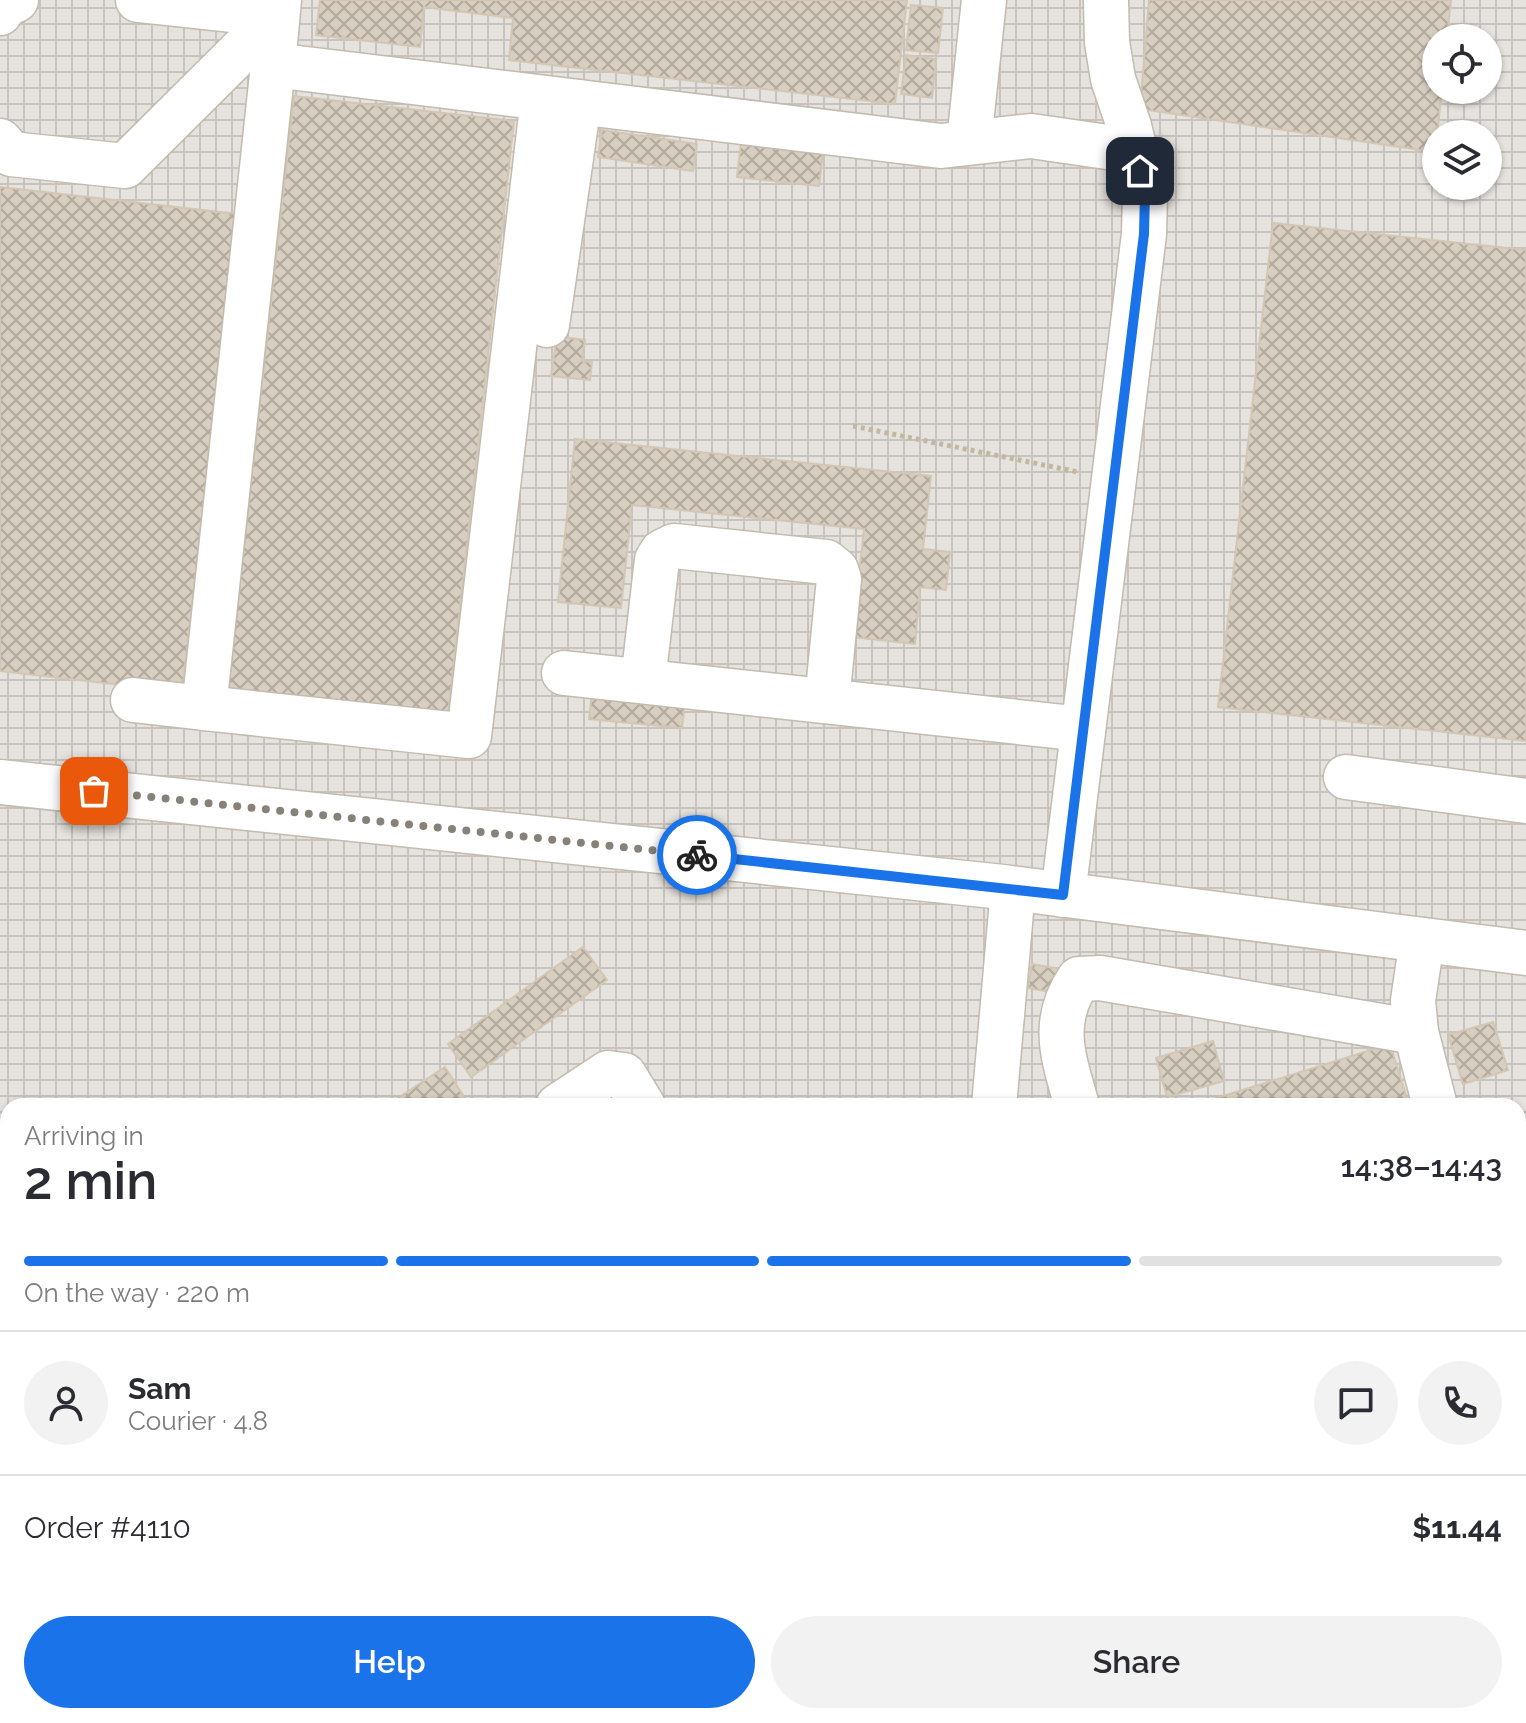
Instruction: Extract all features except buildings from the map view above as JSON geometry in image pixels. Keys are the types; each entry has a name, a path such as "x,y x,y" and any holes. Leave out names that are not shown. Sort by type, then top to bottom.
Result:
{"street":[{"path":"0,13 5,5 16,0"},
{"path":"138,0 278,7"},
{"path":"969,142 984,0"},
{"path":"1063,895 1144,234 1145,192 1113,79 1107,42 1106,0"},
{"path":"204,708 278,7"},
{"path":"0,141 11,154 125,166 278,7"},
{"path":"273,65 941,146 1031,136 1135,151"},
{"path":"547,325 561,100"},
{"path":"133,700 469,736 561,100"},
{"path":"643,681 657,560 662,552 674,546 826,562 836,570 839,579 827,701"},
{"path":"564,673 1083,729"},
{"path":"1346,777 1526,801"},
{"path":"0,782 1013,889 1526,953"},
{"path":"994,1098 1013,889"},
{"path":"1422,940 1413,1001 1416,1032 1433,1098"},
{"path":"1075,1098 1062,1051 1060,1029 1068,994 1079,979 1100,978 1416,1032"},
{"path":"997,1052 1060,1029"},
{"path":"570,1098 608,1073 624,1075 638,1098"}],"path":[{"path":"853,426 1114,479"}],"shaded area":[{"path":"0,0 1526,0 1526,1098 0,1098"}],"way so far":[{"path":"94,791 697,855"}],"route":[{"path":"697,855 1063,895 1144,234 1145,192 1140,171"}]}
